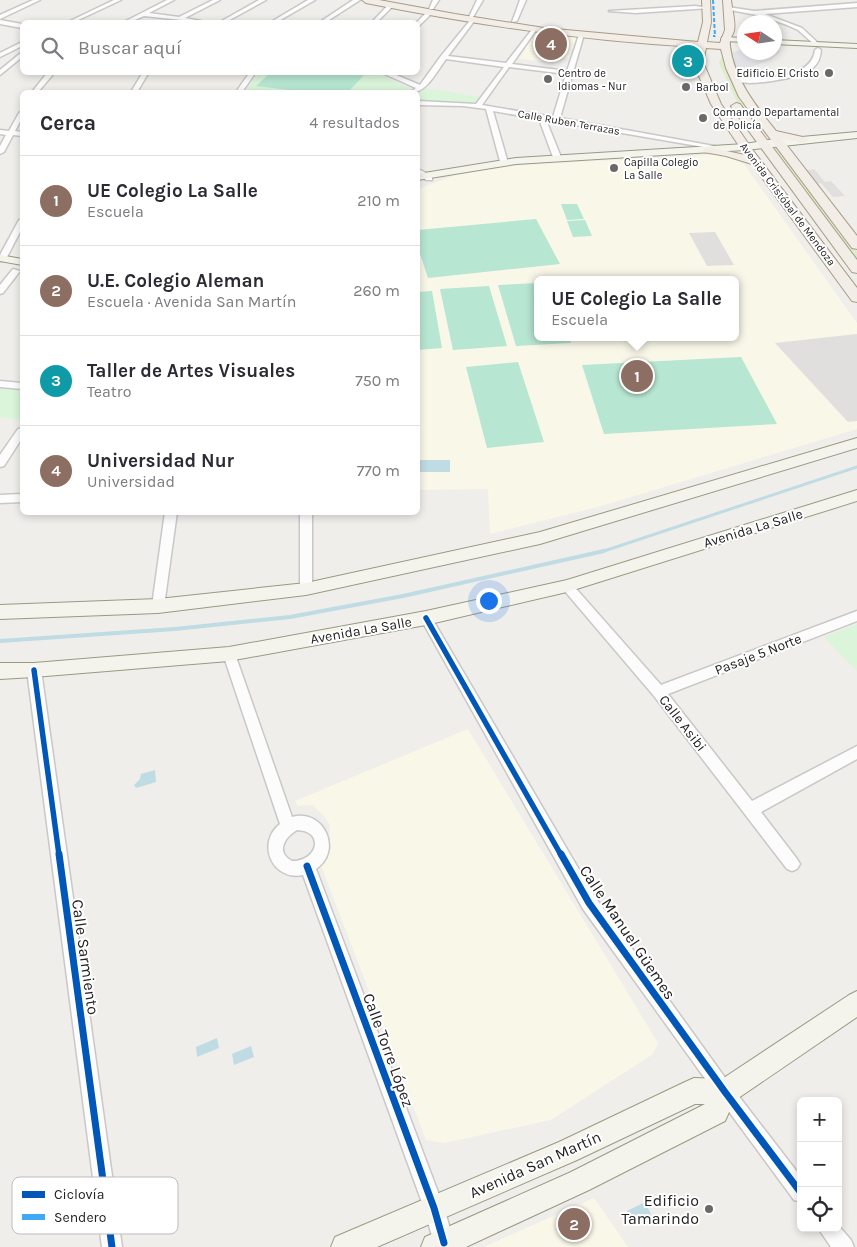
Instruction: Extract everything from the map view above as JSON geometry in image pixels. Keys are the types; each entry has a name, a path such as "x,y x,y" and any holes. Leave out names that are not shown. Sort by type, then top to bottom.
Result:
{"main road":[{"path":"366,0 432,7 472,18 582,35 666,42 687,47 698,41"},
{"path":"718,2 718,30 725,42 728,61 749,106 790,155 857,245"},
{"name":"Avenida Cristóbal de Mendoza","path":"706,4 707,22 698,41 698,62 724,119 751,144 857,269"},
{"path":"716,61 730,30 728,5"},
{"path":"472,18 678,37 698,41 737,41"},
{"path":"718,25 730,30 737,36"},
{"path":"678,37 698,41"},
{"name":"Avenida Cristóbal de Mendoza","path":"698,41 730,112 751,144 857,281"},
{"path":"725,42 737,45"},
{"path":"782,43 817,47"},
{"path":"782,48 840,48 857,46"},
{"path":"840,48 857,52"},
{"name":"Avenida Cristóbal de Mendoza","path":"731,97 750,128 751,144 756,162 857,298"},
{"path":"750,128 803,140 857,135"},
{"path":"423,177 504,163 557,157 708,150 751,144 773,134"},
{"path":"790,155 793,146 803,140"},
{"path":"708,150 722,148 736,141 751,144"},
{"path":"708,150 733,154 756,162"},
{"path":"1,262 20,268"},
{"path":"3,619 158,606 306,589 540,538 857,443"},
{"name":"Avenida La Salle","path":"0,671 34,670 229,654 426,618 567,586 857,496"},
{"path":"440,1245 580,1181 716,1112 725,1092 857,1003"},
{"name":"Avenida San Martín","path":"345,1247 568,1151 694,1091 725,1092"}],"street":[{"path":"0,17 37,0"},
{"path":"75,20 118,0"},
{"path":"131,20 171,0"},
{"path":"180,19 216,0"},
{"path":"227,20 263,0"},
{"path":"277,20 312,0"},
{"path":"326,20 357,0"},
{"path":"418,90 421,88 472,18 480,0"},
{"path":"514,21 523,0"},
{"path":"376,20 392,3"},
{"path":"612,11 706,4"},
{"path":"728,5 777,19 796,27 808,34 817,47 819,56 814,63 796,73 769,80 736,80"},
{"path":"752,13 857,5"},
{"path":"420,22 432,7"},
{"path":"144,14 187,20"},
{"path":"0,22 20,26"},
{"path":"0,26 20,30"},
{"path":"478,106 534,29"},
{"path":"556,120 568,73 582,35"},
{"path":"0,55 20,45"},
{"path":"0,73 20,56"},
{"path":"443,58 568,73"},
{"path":"37,90 49,75"},
{"path":"135,90 144,75"},
{"path":"240,90 251,75"},
{"path":"389,75 421,88"},
{"name":"Calle Ruben Terrazas","path":"420,104 478,106 722,148"},
{"path":"489,109 504,163"},
{"path":"0,152 20,117"},
{"path":"542,117 557,157"},
{"path":"0,132 20,134"},
{"path":"1,262 20,226"},
{"path":"0,291 20,268"},
{"path":"0,384 20,386"},
{"path":"0,463 20,434"},
{"path":"0,499 20,498"},
{"path":"158,606 171,515"},
{"path":"306,515 306,589"},
{"name":"Calle Asibi","path":"567,586 659,692 792,864"},
{"name":"Pasaje 5 Norte","path":"659,692 857,616"},
{"name":"Calle Manuel Güemes","path":"426,618 589,903 725,1092 797,1188"},
{"path":"229,654 288,826"},
{"name":"Calle Sarmiento","path":"34,670 103,1177"},
{"path":"750,810 857,752"},
{"path":"295,823 310,824 320,834 322,848 319,855 307,866 298,869 289,868 281,863 276,856 274,848 276,839 281,831 288,826 295,823"},
{"name":"Calle Torre López","path":"307,866 434,1208 440,1245"},
{"path":"831,1232 844,1247"},
{"name":"Calle Sarmiento","path":"110,1234 112,1247"}],"shaded area":[{"path":"534,34 577,38 569,58 546,55 542,61 519,59"},
{"path":"737,51 737,60 771,60 750,67 734,67 732,53"},
{"path":"706,155 720,155 744,164 857,323 857,429 598,507 490,534 488,489 420,490 420,188 453,176 523,165"},
{"path":"814,169 825,182 831,181 845,196 833,197 821,183 817,184 807,170"},
{"path":"715,232 734,265 707,266 689,233"},
{"path":"857,334 857,421 848,422 775,343"},
{"path":"468,729 658,1043 653,1054 551,1120 444,1143 426,1140 320,863 329,852 330,825 312,805 298,806 295,801"},
{"path":"594,1198 628,1247 484,1247 589,1200"}],"green space":[{"path":"721,58 723,58 742,102 760,124 759,126 756,126 740,108 719,63"},
{"path":"256,75 381,75 413,89 412,90 246,90"},
{"path":"268,75 364,75 350,90 290,90 256,86"},
{"path":"425,88 480,97 477,101 469,103 420,102 420,92"},
{"path":"779,147 796,173 857,252 857,261 771,148"},
{"path":"561,204 577,204 584,219 567,220"},
{"path":"536,219 560,264 428,278 420,254 420,230"},
{"path":"585,220 592,236 573,237 567,221"},
{"path":"534,283 534,341 570,341 571,343 516,346 498,285"},
{"path":"489,286 507,346 453,350 440,289"},
{"path":"432,291 442,348 420,350 420,292"},
{"path":"741,357 777,424 604,434 582,365"},
{"path":"518,362 544,442 487,448 466,367"},
{"path":"0,388 20,390 20,420 0,417"},
{"path":"857,624 857,671 824,637"}],"water":[{"path":"420,460 450,460 450,472 420,472"},
{"path":"155,770 156,782 136,788 134,785 140,779 141,774"},
{"path":"217,1038 219,1048 197,1057 196,1047"},
{"path":"251,1046 254,1057 234,1065 232,1054"},
{"path":"645,1202 652,1216 633,1226 627,1211"}],"waterway":[{"path":"601,552 857,467"},
{"path":"0,641 175,629 290,617 403,596 604,551"}],"marked path":[{"path":"713,0 715,36 713,36"}],"cycle path":[{"path":"426,618 589,903 725,1092 797,1188"},
{"path":"34,670 103,1177"},
{"path":"307,866 434,1208 444,1243"},
{"path":"110,1234 112,1247"}],"place":[{"name":"Universidad Nur","path":"551,44"},
{"name":"Taller de Artes Visuales","path":"688,61"},
{"name":"Edificio El Cristo","path":"829,73"},
{"name":"Centro de Idiomas - Nur","path":"548,79"},
{"name":"Barbol","path":"686,87"},
{"name":"Comando Departamental de Policía","path":"703,118"},
{"name":"Capilla Colegio La Salle","path":"614,168"},
{"name":"UE Colegio La Salle","path":"637,376"},
{"name":"Edificio Tamarindo","path":"709,1209"},
{"name":"U.E. Colegio Aleman","path":"574,1224"}]}
